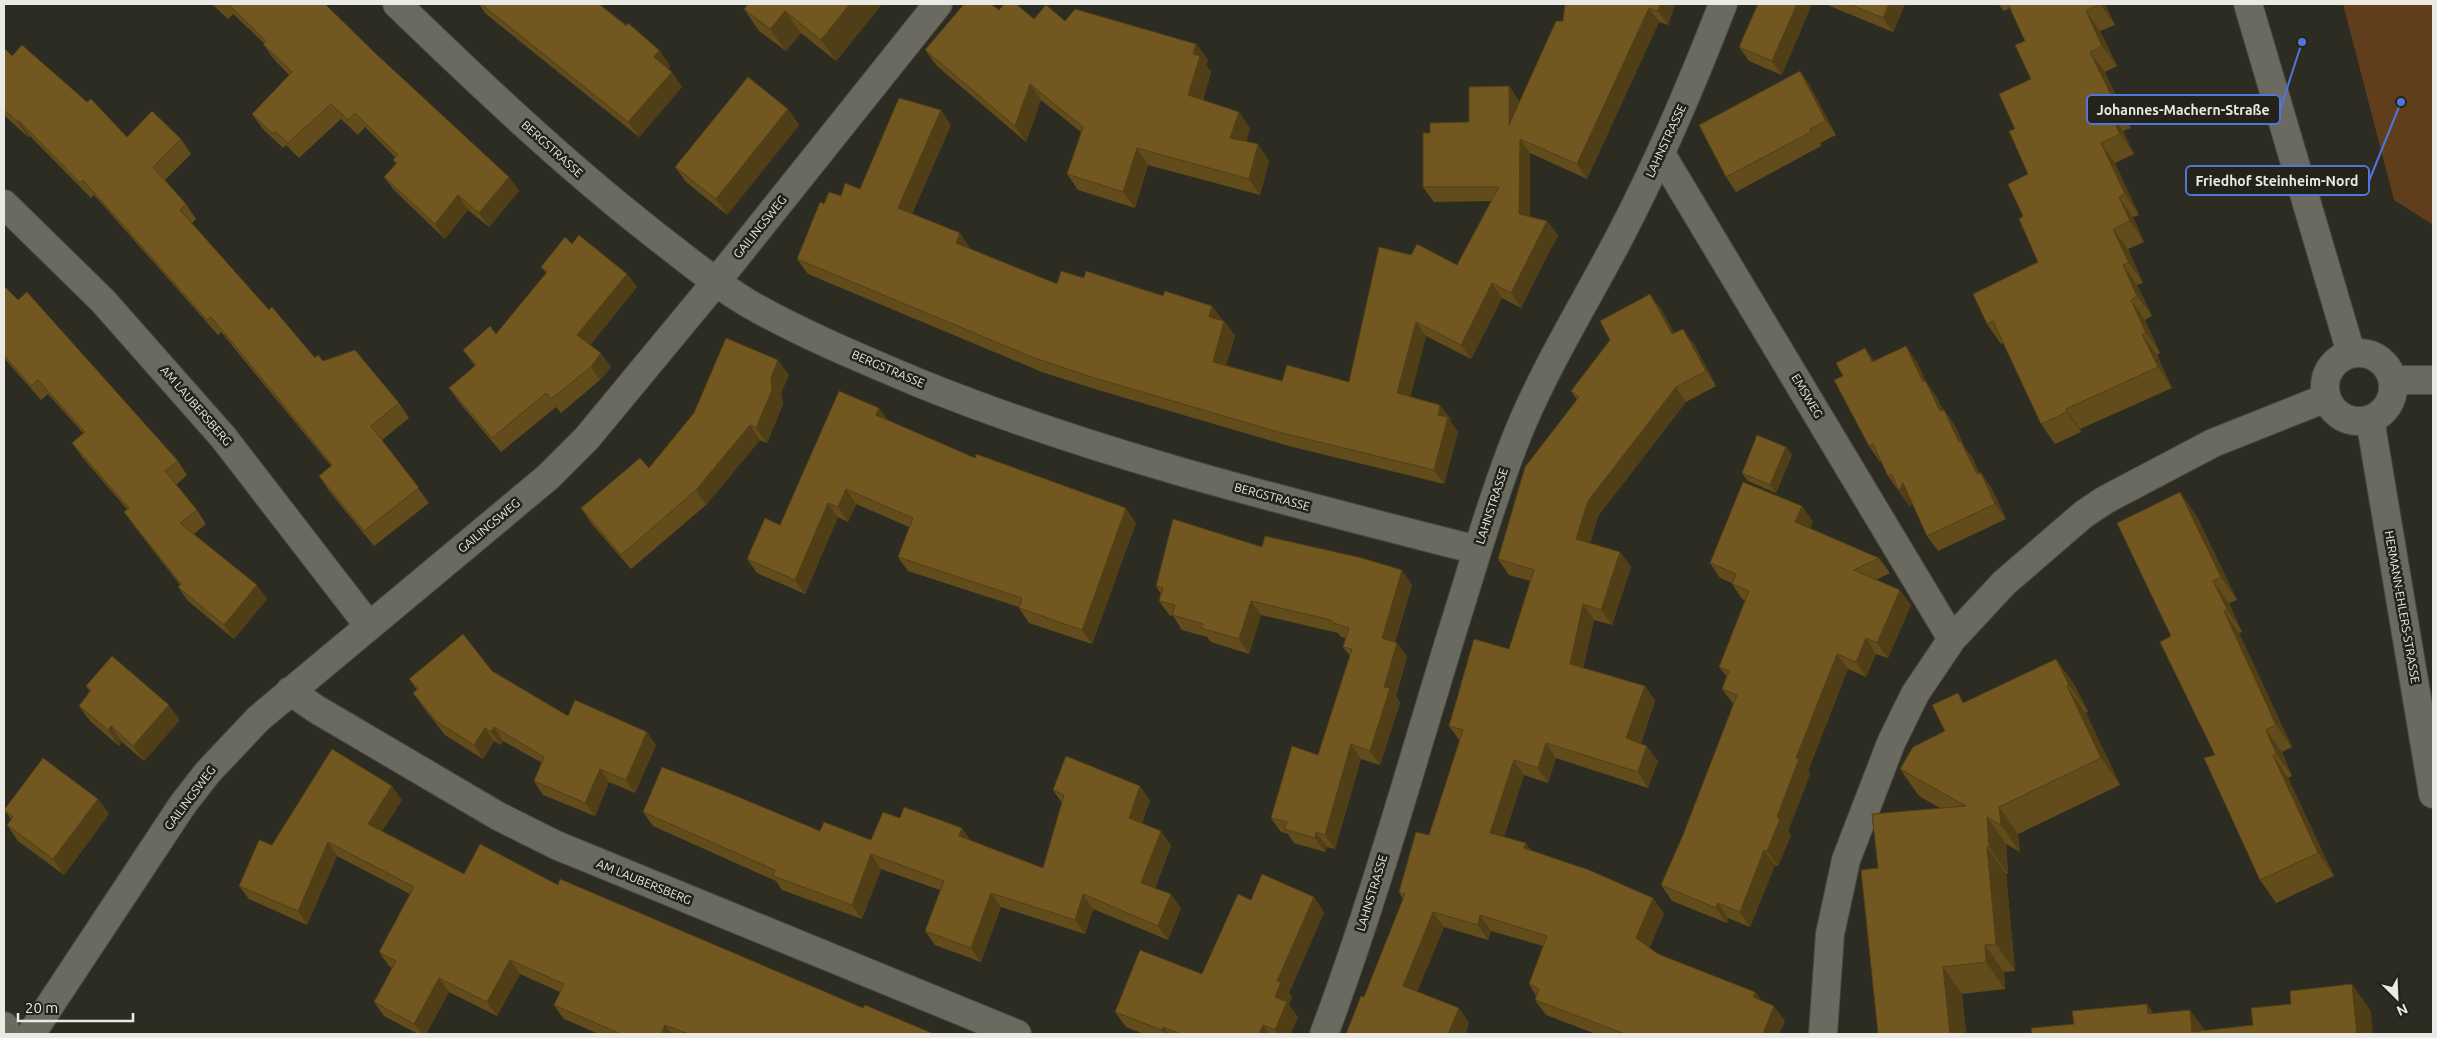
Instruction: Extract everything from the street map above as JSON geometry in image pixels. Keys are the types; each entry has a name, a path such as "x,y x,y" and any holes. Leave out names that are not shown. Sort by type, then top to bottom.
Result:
{"street":[{"name":"BERGSTRASSE","path":"397,4 572,168 716,282 751,305 861,359 950,395 1046,430 1242,489 1477,550"},
{"name":"GAILINGSWEG","path":"31,1034 184,804 236,741 290,691 567,458 587,438 716,282 938,4"},
{"name":"LAHNSTRASSE","path":"1324,1034 1352,960 1477,550 1512,446 1532,399 1620,237 1661,154 1691,86 1723,4"},
{"path":"2248,4 2351,353"},
{"name":"EMSWEG","path":"1661,154 1952,639"},
{"name":"AM LAUBERSBERG","path":"4,204 103,302 217,430 369,626"},
{"path":"2351,353 2372,355 2385,365 2392,380 2392,395 2385,409 2370,419 2359,421 2342,418 2335,412 2326,398 2325,380 2327,372 2334,363 2351,353"},
{"path":"2392,380 2433,380"},
{"path":"1823,1034 1830,934 1846,860 1891,742 1915,694 1952,639 2004,583 2084,514 2105,500 2213,443 2326,398"},
{"name":"HERMANN-EHLERS-STRASSE","path":"2370,419 2433,794"},
{"name":"AM LAUBERSBERG","path":"290,691 316,709 490,811 556,845 1017,1034"},
{"path":"4,1026 7,1034"}],"shaded area":[{"path":"2343,4 2433,4 2433,225 2394,200"}],"building":[{"path":"228,4 325,4 509,177 479,213 458,195 435,224 384,177 397,163 393,160 398,155 355,113 348,120 331,104 288,143 275,131 273,134 252,114 292,72 263,44 266,41"},
{"path":"481,4 599,4 626,26 628,23 659,50 654,57 672,72 628,122"},
{"path":"748,4 850,4 821,40 785,11 770,29 744,9"},
{"path":"964,4 991,4 999,10 1004,4 1016,4 1034,19 1046,5 1065,21 1075,9 1196,44 1193,54 1200,56 1188,95 1239,112 1230,138 1258,144 1249,179 1137,148 1123,192 1067,174 1083,127 1030,84 1015,126 925,50"},
{"path":"1565,4 1660,4 1658,11 1649,8 1577,164 1520,139 1519,214 1547,221 1511,293 1492,283 1461,345 1416,322 1397,393 1440,405 1438,415 1448,417 1434,470 1278,432 1088,376 1032,357 797,259 820,202 824,204 829,192 841,196 845,183 860,189 899,98 941,110 898,208 960,233 956,243 1057,284 1061,271 1084,278 1086,271 1163,296 1165,291 1212,306 1209,317 1224,321 1213,362 1282,381 1287,365 1349,382 1379,247 1411,255 1417,244 1457,265 1499,187 1423,187 1423,133 1430,133 1430,123 1469,122 1469,87 1509,86 1509,125 1556,21 1563,21"},
{"path":"1758,4 1797,4 1772,61 1739,47"},
{"path":"1849,4 1889,4 1883,18"},
{"path":"2008,4 2100,4 2086,11 2102,46 2090,52 2117,107 2109,111 2120,134 2101,143 2125,194 2119,197 2130,221 2113,229 2129,263 2123,265 2137,296 2131,300 2146,333 2142,334 2158,367 2066,409 2067,412 2041,424 1993,321 1987,324 1973,294 2038,262 2019,219 2023,216 2008,184 2028,174 2009,131 2015,129 1999,94 2031,79 2015,45 2025,41"},
{"path":"22,45 87,102 91,99 127,137 152,111 181,139 153,167 186,204 180,210 269,310 272,307 315,358 318,355 323,361 355,350 399,403 371,426 419,488 364,531 319,476 332,465 211,317 207,320 83,180 80,183 19,121 4,110 4,48 12,56"},
{"path":"1800,71 1826,121 1810,129 1811,132 1726,177 1699,125"},
{"path":"748,77 788,109 716,199 675,167"},
{"path":"579,235 627,274 577,335 601,353 591,367 551,399 546,393 492,438 449,388 476,365 463,350 490,326 496,334 547,272 541,267 565,237 572,244"},
{"path":"4,286 18,300 27,292 178,461 165,471 197,510 180,523 257,585 224,625 178,587 181,584 124,512 129,508 72,443 85,432 38,380 31,386 4,355"},
{"path":"1650,294 1672,334 1683,329 1706,371 1676,387 1588,501 1576,539 1620,552 1601,610 1583,604 1570,664 1645,686 1626,738 1647,746 1638,772 1546,743 1538,768 1514,760 1490,833 1526,843 1524,848 1589,870 1653,898 1636,938 1658,954 1755,992 1753,997 1774,1006 1763,1034 1625,1034 1535,1000 1539,989 1529,984 1547,936 1480,915 1478,925 1433,912 1403,986 1459,1008 1448,1034 1346,1034 1361,996 1364,997 1405,894 1399,892 1416,832 1429,835 1463,730 1449,726 1474,639 1509,649 1534,570 1498,559 1525,467 1579,397 1571,391 1610,340 1600,321"},
{"path":"726,338 778,360 771,378 772,390 756,428 750,425 696,490 621,555 581,508 640,458 649,468 694,413"},
{"path":"1906,346 1923,382 1925,380 1940,411 1944,410 1977,474 1981,473 1995,504 1927,536 1903,483 1899,491 1891,474 1888,476 1873,444 1869,446 1834,380 1843,376 1836,363 1865,348 1872,362"},
{"path":"839,391 879,408 876,415 975,458 976,454 1126,508 1082,630 1019,608 1022,598 898,557 913,518 846,489 838,507 828,503 795,580 747,559 765,518 780,525"},
{"path":"1757,435 1786,447 1770,485 1742,473"},
{"path":"1743,482 1802,506 1795,522 1879,558 1854,570 1900,590 1877,643 1866,638 1856,662 1837,654 1796,758 1799,759 1777,817 1780,819 1767,851 1764,850 1740,912 1718,903 1716,908 1661,885 1683,835 1737,695 1722,689 1729,671 1719,667 1749,591 1732,584 1736,574 1710,563"},
{"path":"2180,492 2221,577 2213,581 2227,609 2224,611 2276,725 2266,730 2276,753 2273,755 2318,853 2260,880 2204,758 2215,755 2160,642 2171,636 2117,523"},
{"path":"1173,519 1262,547 1265,536 1362,558 1402,570 1382,638 1397,643 1384,687 1390,688 1370,751 1351,744 1325,835 1316,832 1315,838 1284,829 1287,822 1271,818 1292,746 1318,755 1352,649 1343,647 1349,628 1331,622 1331,620 1251,601 1239,639 1201,628 1203,624 1172,615 1175,605 1159,601 1163,588 1156,586"},
{"path":"463,634 492,671 568,716 575,700 647,732 626,780 600,769 585,803 534,781 544,757 494,727 491,732 485,728 474,745 436,721 413,693 418,689 409,679"},
{"path":"112,656 169,705 133,746 111,726 108,730 79,706 91,690 86,686"},
{"path":"2056,659 2101,758 1999,807 2001,825 1987,817 1989,847 1987,847 1996,944 1985,945 1986,962 1943,967 1950,1034 1878,1034 1861,870 1878,868 1872,814 1966,806 1900,769 1913,747 1945,731 1932,705 1958,693 1963,703"},
{"path":"332,749 392,786 368,824 464,874 480,844 558,885 560,879 863,1008 865,1005 934,1034 688,1034 665,1025 661,1034 621,1034 554,1005 564,984 510,960 487,1002 439,978 414,1024 374,1002 396,961 379,952 414,887 328,842 298,911 239,886 259,840 272,845"},
{"path":"1066,756 1140,786 1129,818 1161,831 1141,883 1171,894 1158,926 1083,894 1075,920 991,893 971,948 925,931 944,881 871,854 852,905 773,876 775,870 643,812 662,767 820,831 824,822 871,840 883,812 900,818 904,807 962,828 959,836 1043,868 1064,795 1053,790"},
{"path":"43,758 98,799 53,859 7,825 13,817 4,810"},
{"path":"1262,874 1314,897 1277,981 1281,982 1275,997 1287,1002 1275,1030 1263,1025 1259,1034 1181,1034 1163,1027 1162,1030 1115,1012 1140,950 1202,974 1238,894 1251,900"},
{"path":"2352,984 2357,1034 2032,1034 2031,1028 2074,1024 2072,1011 2147,1004 2148,1014 2190,1010 2192,1032 2253,1025 2251,1008 2291,1004 2290,991"}],"place":[{"name":"Johannes-Machern-Straße","path":"2302,42"},
{"name":"Friedhof Steinheim-Nord","path":"2401,102"}]}
